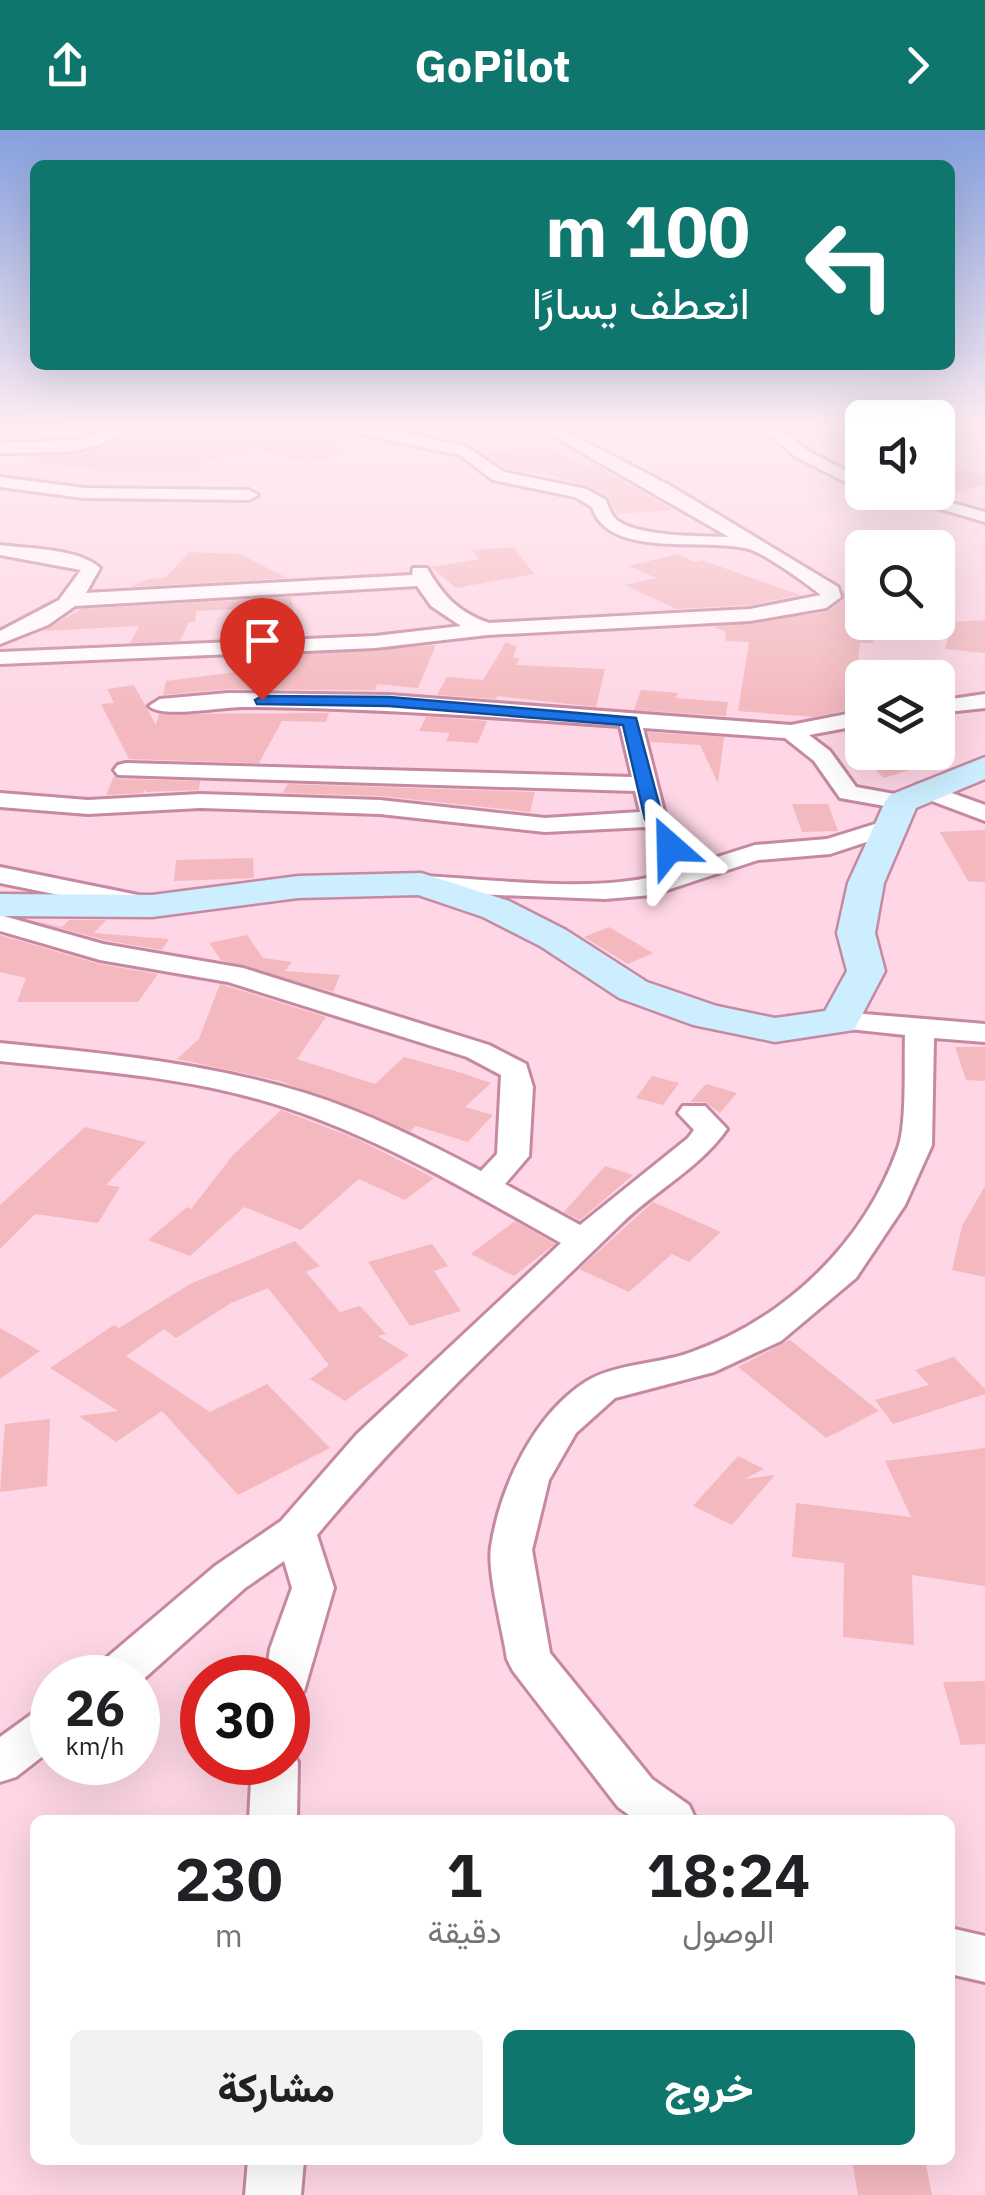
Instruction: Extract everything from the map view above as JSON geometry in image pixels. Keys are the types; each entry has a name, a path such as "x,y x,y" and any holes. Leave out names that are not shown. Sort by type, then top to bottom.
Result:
{"main road":[{"path":"0,905 152,906 298,887 421,884 496,909 553,938 633,990 707,1016 775,1030 840,1021 866,971 856,933 866,882 906,806 985,767"}],"street":[{"path":"607,521 654,536 752,544"},
{"path":"0,658 375,642 487,629 750,614 819,604 831,596 831,591 803,572 715,521"},
{"path":"0,550 81,562 91,568 73,600 42,620 0,638"},
{"path":"73,600 422,576 457,620 487,629"},
{"path":"160,706 228,700 389,702 790,732 845,721"},
{"path":"955,705 985,701"},
{"path":"630,721 654,819 686,876"},
{"path":"790,732 822,756 848,793 906,806 985,814"},
{"path":"126,770 643,784"},
{"path":"0,800 88,806 200,801 364,806 545,824 654,819"},
{"path":"421,884 606,891 652,887 755,853 830,846 906,806"},
{"path":"0,874 152,906"},
{"path":"0,923 100,952 174,962 250,979 478,1051 514,1070 518,1087 513,1156 485,1186"},
{"path":"840,1021 985,1033"},
{"path":"665,1815 635,1792 529,1659 510,1550 530,1480 562,1424 602,1389 701,1363 768,1333 844,1270 888,1206 916,1145 920,1028"},
{"path":"0,1052 173,1070 294,1100 389,1136 584,1241"},
{"path":"140,1655 230,1577 296,1532 371,1444 618,1208 699,1145 711,1130 694,1113"},
{"path":"291,1655 314,1588 296,1532"},
{"path":"0,1764 30,1741"},
{"path":"273,1815 274,1785"},
{"path":"955,1952 985,1959"},
{"path":"273,2195 276,2165"}],"building":[{"path":"514,547 534,574 456,588 431,567 479,559 472,550"},
{"path":"189,552 240,554 287,578 130,587 148,579 165,578"},
{"path":"678,554 800,595 750,605 676,609 625,585 656,578 629,566"},
{"path":"843,590 845,640 874,643 860,643 858,660 845,660 845,710 814,717 738,711 749,642 726,641 725,631 712,627 827,612 843,600"},
{"path":"291,597 297,636 257,637 261,608 196,611 195,622 189,622 180,641 130,643 139,626 43,631 81,609"},
{"path":"985,620 985,653 945,649 947,640 955,640 955,622"},
{"path":"506,642 517,647 513,658 520,658 516,665 605,669 596,707 497,696 496,699 437,695 447,677 483,680"},
{"path":"436,645 418,688 377,684 375,690 228,689 163,695 166,681 276,667 275,656"},
{"path":"134,685 156,725 159,714 329,713 326,722 282,721 259,763 129,759 101,704 114,703 107,689"},
{"path":"641,690 678,693 676,698 728,702 726,716 634,710"},
{"path":"426,717 487,721 478,743 446,741 450,733 419,731"},
{"path":"648,732 724,737 718,783 700,745 650,742"},
{"path":"875,770 910,770 884,778"},
{"path":"114,776 200,781 199,790 144,789 143,793 106,795"},
{"path":"288,784 535,792 530,812 380,796 282,793"},
{"path":"792,804 828,804 838,831 802,832"},
{"path":"985,830 985,882 968,881 940,832"},
{"path":"253,858 254,878 174,881 176,860"},
{"path":"31,920 62,927 69,920 106,920 94,933 169,939 162,950 104,940"},
{"path":"609,927 653,953 628,964 584,937"},
{"path":"0,935 99,964 158,974 138,1002 17,1002 26,978 0,972"},
{"path":"247,935 263,958 292,962 285,971 340,975 333,992 221,960 209,943"},
{"path":"220,984 326,1017 297,1059 375,1084 404,1057 462,1073 491,1083 465,1107 493,1115 468,1142 416,1126 410,1131 280,1081 177,1059 199,1039"},
{"path":"955,1047 985,1047 985,1081 966,1080"},
{"path":"652,1076 679,1083 663,1105 636,1098"},
{"path":"706,1084 737,1093 720,1113 705,1102 690,1102"},
{"path":"281,1110 357,1139 434,1178 405,1200 359,1179 301,1230 244,1207 190,1256 148,1240 187,1207 191,1209 233,1155"},
{"path":"85,1127 146,1142 106,1185 120,1187 98,1223 35,1214 0,1249 0,1205"},
{"path":"605,1166 633,1175 580,1220 564,1212"},
{"path":"985,1186 985,1277 952,1270 962,1226"},
{"path":"653,1202 721,1232 689,1262 672,1254 629,1292 579,1269"},
{"path":"515,1221 555,1244 514,1276 471,1254"},
{"path":"295,1241 320,1266 306,1272 340,1312 360,1306 386,1334 378,1336 409,1355 345,1401 310,1379 329,1365 268,1288 231,1303 176,1338 164,1329 126,1356 210,1412 267,1384 330,1448 238,1495 162,1411 116,1442 79,1416 118,1411 50,1368 114,1325 119,1328 190,1284"},
{"path":"432,1244 448,1266 434,1271 461,1311 410,1326 368,1262"},
{"path":"0,1328 40,1351 0,1379"},
{"path":"790,1340 879,1411 826,1438 738,1367"},
{"path":"954,1357 985,1389 985,1394 893,1424 875,1400 929,1385 915,1370"},
{"path":"50,1419 47,1486 0,1492 5,1424"},
{"path":"985,1448 985,1586 912,1575 914,1645 843,1637 844,1563 792,1557 796,1503 911,1517 885,1461"},
{"path":"738,1456 764,1469 744,1479 775,1475 732,1525 693,1506"},
{"path":"985,1681 985,1744 961,1745 943,1682"},
{"path":"853,2165 926,2165 932,2195 858,2195"}],"route":[{"path":"262,700 389,702 630,721 654,819 670,847"}]}
